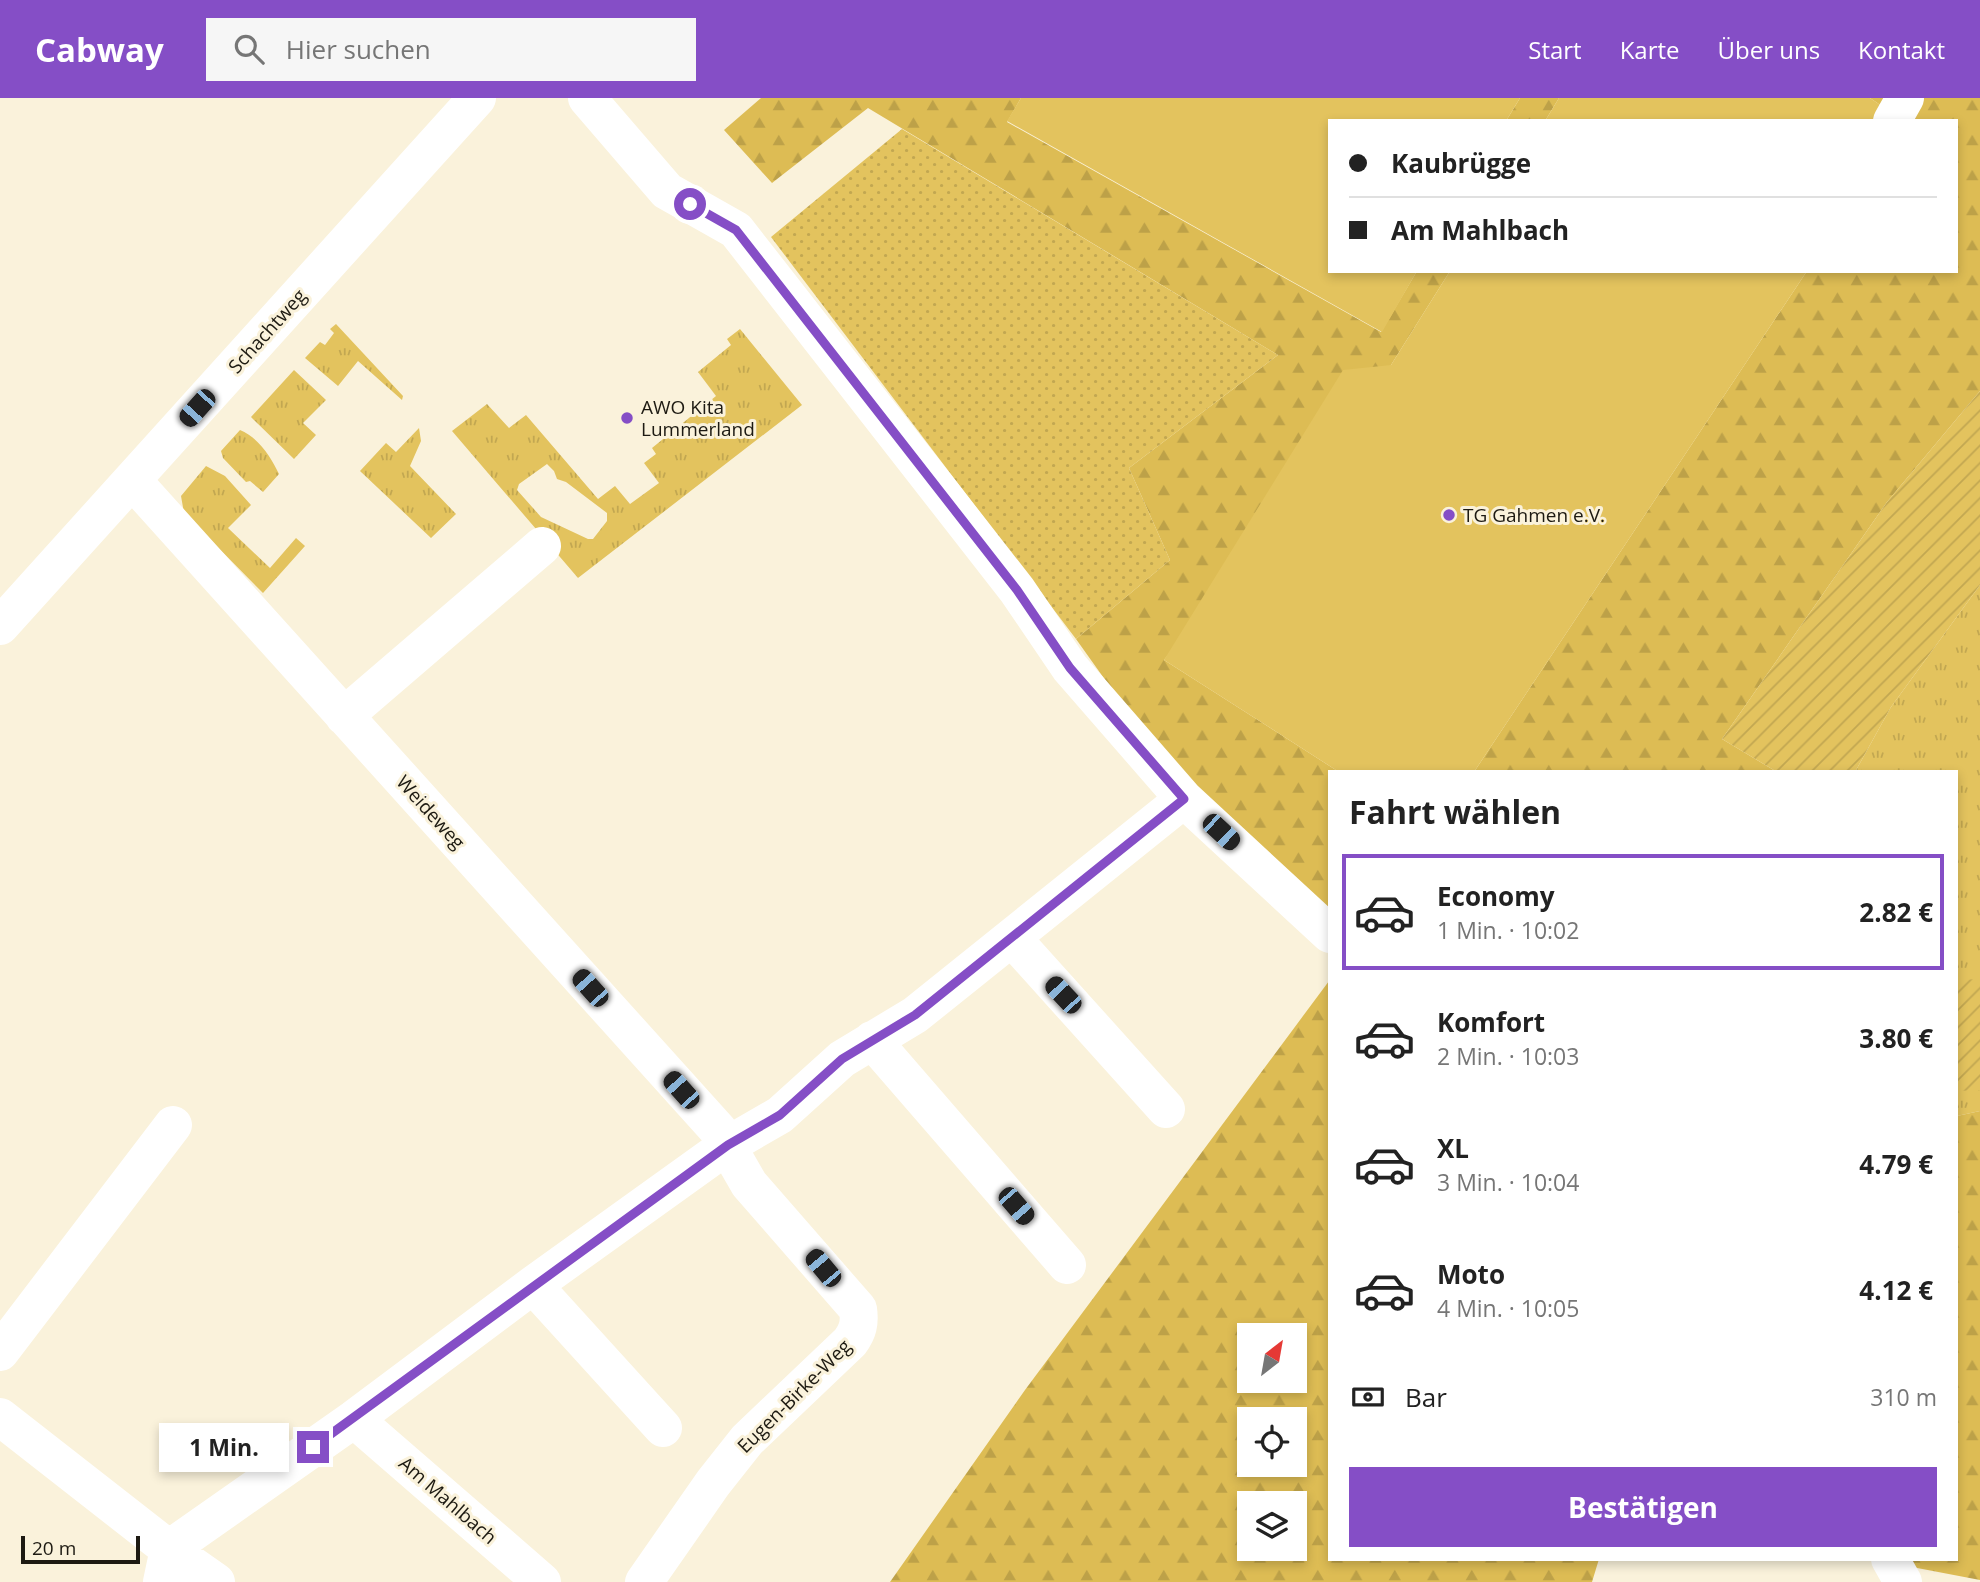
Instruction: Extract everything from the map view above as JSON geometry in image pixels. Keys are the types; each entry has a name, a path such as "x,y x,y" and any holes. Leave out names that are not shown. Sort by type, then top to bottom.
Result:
{"street":[{"name":"Schachtweg","path":"0,626 477,98"},
{"path":"587,98 667,191 736,230 1017,590 1070,668 1184,799 1328,932"},
{"path":"1893,119 1905,98"},
{"name":"Weideweg","path":"132,480 718,1130 728,1145"},
{"path":"344,716 542,546"},
{"path":"166,1565 533,1285 728,1145 780,1115 842,1059 915,1015 1184,799"},
{"path":"1012,938 1166,1108"},
{"path":"872,1040 1067,1265"},
{"path":"0,1352 173,1125"},
{"name":"Eugen-Birke-Weg","path":"644,1582 713,1483 747,1440 850,1342 857,1333 860,1321 858,1309 748,1184 728,1145"},
{"path":"533,1285 663,1428"},
{"path":"0,1417 166,1565 216,1582"},
{"name":"Am Mahlbach","path":"354,1419 542,1582"},
{"path":"1891,1561 1903,1582"}],"green space":[{"path":"761,98 1021,98 1007,122 1381,332 1416,273 1449,273 1391,365 1164,660 1336,770 1328,770 1328,913 1175,778 1076,639 1170,560 1129,468 1278,355 868,108 772,183 724,130"},
{"path":"1021,98 1520,98 1507,119 1328,119 1328,273 1416,273 1382,332 1007,121"},
{"path":"1520,98 1559,98 1546,119 1507,119"},
{"path":"1559,98 1870,98 1901,119 1546,119"},
{"path":"1870,98 1980,98 1980,391 1887,502 1722,739 1774,770 1475,770 1806,273 1958,273 1958,119 1901,119"},
{"path":"902,129 1278,355 1129,468 1170,560 1076,639 771,237"},
{"name":"TG Gahmen e.V.","path":"1449,273 1806,273 1475,770 1336,770 1164,660 1343,370 1391,365"},
{"path":"336,324 403,396 402,400 358,361 338,386 305,358 320,342 325,345 334,333 330,329"},
{"path":"740,329 802,405 578,578 452,431 487,404 509,428 526,415 598,499 615,486 630,504 659,483 644,463 656,454 652,448 716,396 698,372 731,345 727,339","holes":["547,464 557,479 566,482 607,513 607,521 593,539 541,517 517,490 519,484"]},
{"path":"294,370 326,400 303,423 316,435 294,459 251,417"},
{"path":"1980,391 1980,585 1891,707 1856,770 1774,770 1722,739 1887,502"},
{"path":"419,428 421,441 410,466 456,514 431,538 360,471 386,443 396,452"},
{"path":"240,430 253,437 263,448 279,474 263,492 250,481 246,482 223,458 221,451"},
{"path":"206,466 225,476 251,505 228,528 270,568 296,538 305,546 263,593 184,513 181,496"},
{"path":"1980,585 1980,1111 1958,1116 1958,770 1856,770 1891,707"},
{"path":"1980,979 1980,1090 1958,1091 1958,980"},
{"path":"1328,982 1328,1561 1598,1561 1592,1582 890,1582 1025,1390"},
{"path":"1980,1111 1980,1580 1912,1567 1908,1561 1958,1561 1958,1116"}],"place":[{"name":"AWO Kita Lummerland","path":"627,418"},
{"name":"TG Gahmen e.V.","path":"1449,515"}],"route":[{"path":"313,1447 728,1145 780,1115 842,1059 915,1015 1184,799 1070,668 1017,590 736,230 690,204"}]}
